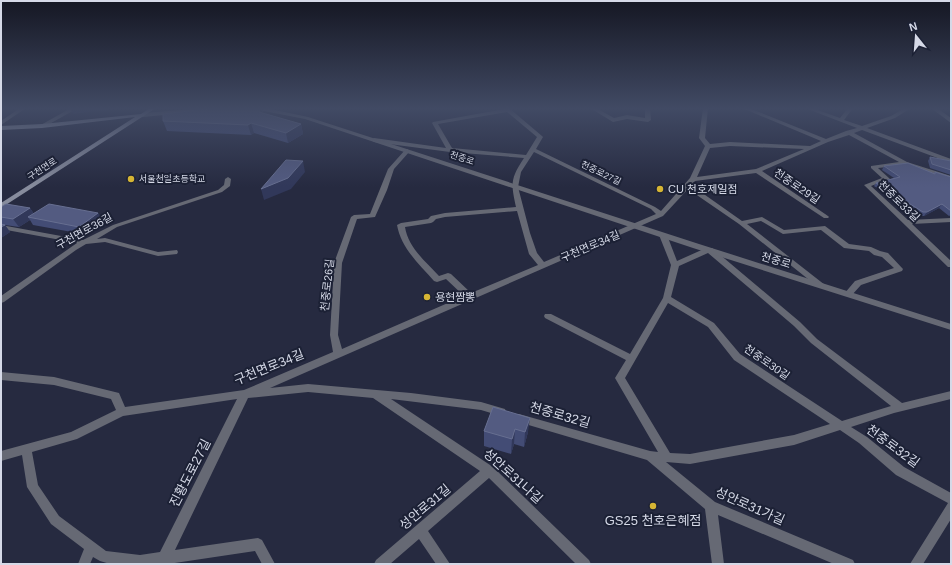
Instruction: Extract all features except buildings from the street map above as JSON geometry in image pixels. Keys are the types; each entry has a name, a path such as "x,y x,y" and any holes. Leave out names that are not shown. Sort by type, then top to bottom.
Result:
{"main road":[{"name":"구천면로","path":"1,206 113,134"}],"street":[{"name":"천중로","path":"357,134 709,250 951,327"},
{"path":"441,134 450,150"},
{"path":"537,134 540,137 518,172 515,186 533,254 543,266"},
{"path":"637,226 662,215 692,179 708,146 702,138 702,134"},
{"path":"812,134 826,140"},
{"name":"천중로29길","path":"692,179 757,171 841,134"},
{"path":"852,134 905,163 951,178"},
{"path":"877,134 951,161"},
{"path":"374,140 450,150 528,157"},
{"name":"천중로29길","path":"708,146 730,144 812,147"},
{"name":"천중로27길","path":"532,149 653,208 662,215"},
{"name":"천중로26길","path":"338,353 334,334 338,263 354,218 373,216 391,169 408,151"},
{"name":"천중로33길","path":"905,163 873,167 887,179 867,185 951,265"},
{"name":"천중로29길","path":"757,171 826,218"},
{"name":"구천면로36길","path":"1,300 73,248 84,242 115,226 220,191 227,186 228,179"},
{"path":"687,186 741,223 821,285"},
{"path":"470,297 448,276 437,279 407,244 401,232 400,225 431,221 433,217 445,215 521,209"},
{"path":"741,223 762,219 783,232 822,228 847,246 871,249 877,253 885,255 899,269 858,283 848,294"},
{"path":"907,222 951,220"},
{"name":"구천면로34길","path":"1,456 73,436 122,412 245,394 637,226"},
{"path":"1,227 84,242 105,240 158,254 174,252"},
{"path":"663,234 675,266 667,298 620,378 667,457"},
{"path":"675,266 709,250 797,324 814,341 901,408"},
{"name":"천중로30길","path":"667,298 711,325 737,357 840,426"},
{"path":"548,316 632,358"},
{"path":"1,376 54,381 115,396 122,412"},
{"name":"천중로32길","path":"245,394 308,388 411,397 481,406 650,456 690,459 794,440 901,408 951,395"},
{"name":"진황도로27길","path":"163,560 245,394"},
{"name":"성안로31나길","path":"375,394 489,471 585,564"},
{"name":"천중로32길","path":"840,426 864,440 900,471 951,499"},
{"path":"26,449 34,487 55,520 104,557 140,561 163,560 258,544 269,564"},
{"name":"성안로31가길","path":"650,456 711,506 849,564"},
{"name":"성안로31길","path":"380,564 489,471"},
{"path":"711,506 718,564"},
{"path":"916,564 951,508"},
{"path":"420,530 444,564"},
{"path":"84,564 91,547"}],"place":[{"name":"서울천일초등학교","path":"131,179"},
{"name":"CU 천호제일점","path":"660,189"},
{"name":"용현짬뽕","path":"427,297"},
{"name":"GS25 천호은혜점","path":"653,506"}]}
